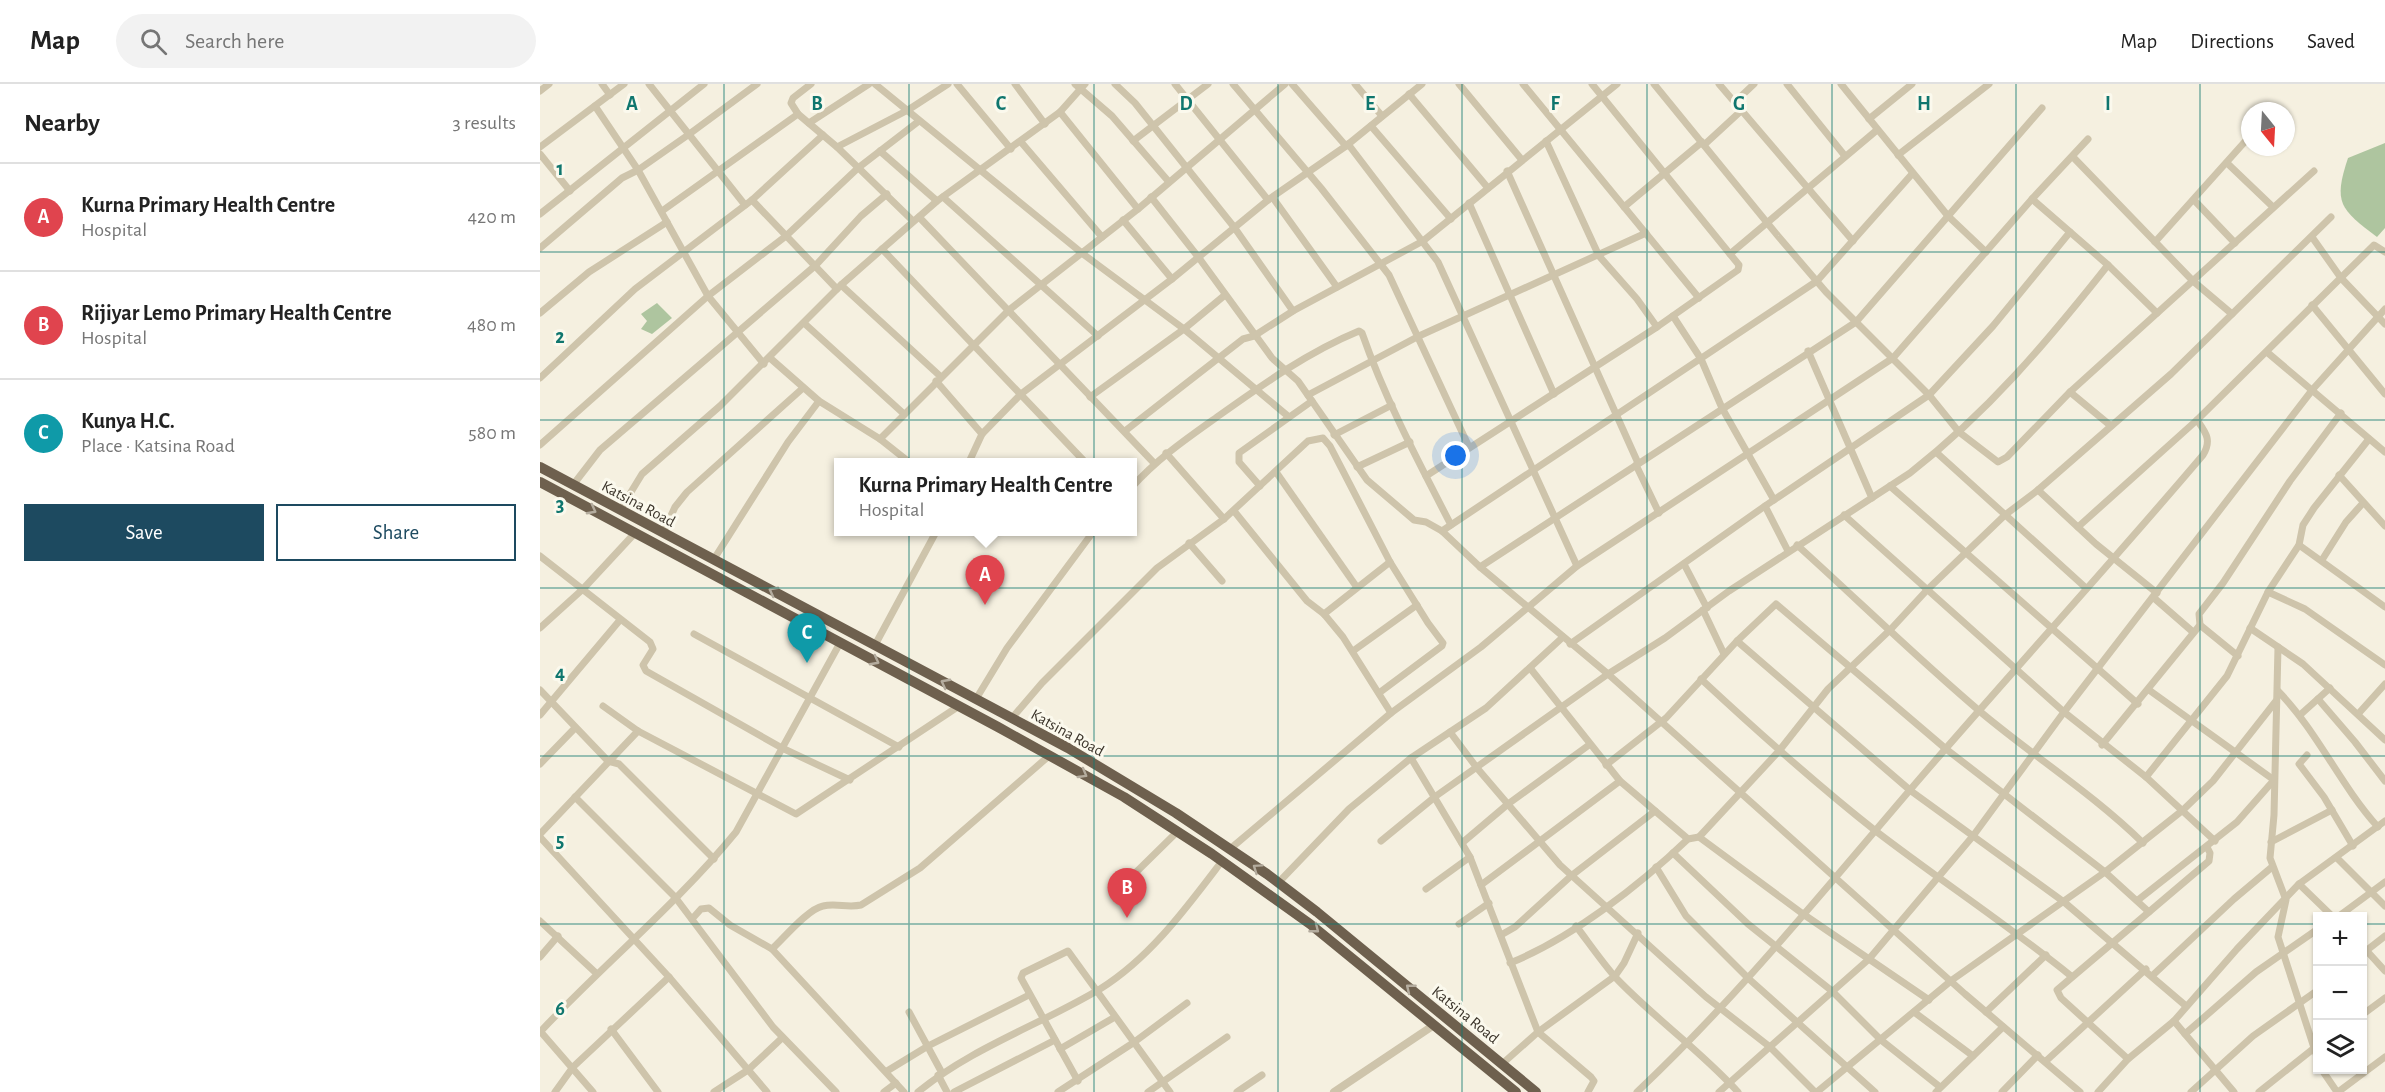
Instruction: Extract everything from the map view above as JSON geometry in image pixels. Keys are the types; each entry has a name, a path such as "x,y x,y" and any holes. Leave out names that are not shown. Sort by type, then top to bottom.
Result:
{"highway":[{"name":"Katsina Road","path":"540,467 1012,718 1129,784 1278,883 1536,1092"},
{"name":"Katsina Road","path":"540,482 1050,755 1178,831 1310,924 1514,1091"}],"street":[{"path":"602,84 610,95"},
{"path":"540,147 624,84"},
{"path":"649,84 745,205"},
{"path":"540,214 704,84"},
{"path":"540,248 607,189 688,135 757,84"},
{"path":"796,84 802,90"},
{"path":"811,84 802,90 791,103 798,114 916,219 1009,310 1059,366 1154,463"},
{"path":"809,123 869,84"},
{"path":"875,84 1083,254 1184,329 1289,417"},
{"path":"837,147 908,110 948,84"},
{"path":"957,84 1011,149"},
{"path":"1015,84 1045,124"},
{"path":"1115,84 1154,127 1234,226 1293,311"},
{"path":"1175,84 1271,199 1337,287"},
{"path":"1133,141 1208,84"},
{"path":"1233,84 1382,266 1419,336 1469,447"},
{"path":"880,439 1009,310 1083,254 1286,84"},
{"path":"1292,84 1347,145 1423,241 1447,278 1462,316 1577,566"},
{"path":"1355,84 1382,116"},
{"path":"1459,84 1522,160"},
{"path":"1523,84 1699,298"},
{"path":"1426,476 1657,327 1738,270 1739,265 1592,84"},
{"path":"1125,431 1243,339 1254,336 1293,311 1382,266 1423,241 1617,84"},
{"path":"1654,84 1817,281 1929,395 1959,432 1994,462 2002,461 2070,392 2314,171"},
{"path":"1719,84 1853,241"},
{"path":"1735,102 1754,84"},
{"path":"1787,84 1845,156"},
{"path":"1841,84 1948,216 1986,252"},
{"path":"1869,119 1912,84"},
{"path":"1898,155 1989,84"},
{"path":"971,458 982,434 1021,394 1146,300 1199,258 1234,226 1347,145 1420,85"},
{"path":"620,510 642,474 766,361 839,287 940,199 1060,112 1080,86 1112,116 1169,182"},
{"path":"1409,94 1488,188"},
{"path":"595,106 638,170 662,211 682,253 708,296 737,332 766,361 904,458"},
{"path":"1480,567 1856,321 2042,108"},
{"path":"1624,207 1742,110"},
{"path":"1060,112 1138,209"},
{"path":"662,211 798,114"},
{"path":"540,445 563,422 708,296 786,236 858,168 919,121"},
{"path":"1371,126 1451,219"},
{"path":"1730,254 1877,130"},
{"path":"540,378 635,289 752,200 823,135"},
{"path":"1230,849 1391,712 1530,608 1577,566 1893,358 2032,199 2088,139"},
{"path":"1546,141 1599,256 1637,298 1657,327"},
{"path":"1021,142 1102,237"},
{"path":"2155,242 2241,147"},
{"path":"880,151 940,199 1098,336"},
{"path":"540,154 570,191"},
{"path":"2073,157 2193,281 2232,314"},
{"path":"2227,163 2273,207"},
{"path":"1507,171 1659,513"},
{"path":"1442,531 1817,281 1912,174"},
{"path":"573,485 600,450 816,265 861,216 887,194"},
{"path":"1151,197 1199,258 1254,336 1284,370 1298,381 1367,480 1414,520 1426,522 1442,531 1480,567 1608,674 1660,723 1986,1012 2046,1061 2075,1090"},
{"path":"2032,199 2108,265 2157,313"},
{"path":"752,200 816,265 938,379 982,434"},
{"path":"2194,200 2235,243"},
{"path":"1469,203 1554,394"},
{"path":"1510,963 1542,949 1604,907 1688,839 1700,837 1779,752 1828,689 1891,629 1927,590 2005,515 2038,490 2171,374 2331,217"},
{"path":"1123,220 1172,279"},
{"path":"540,313 589,272 667,222"},
{"path":"1570,644 1765,506 1929,395 1993,326 2070,232"},
{"path":"1260,486 1239,462 1239,453 1289,417 1310,398 1371,361 1419,336 1646,233"},
{"path":"2312,237 2342,278 2385,324"},
{"path":"2078,526 2268,353 2312,305 2374,245 2385,252"},
{"path":"882,249 1081,458"},
{"path":"1381,841 1436,796 1608,674 1936,453 2036,356 2108,265"},
{"path":"1090,397 1184,329 1225,295"},
{"path":"2312,305 2385,394"},
{"path":"1719,1092 1869,959 1973,836 2064,712 2156,596 2313,389 2385,309"},
{"path":"1673,316 1701,359 1722,408 1774,500"},
{"path":"804,323 904,414"},
{"path":"1137,482 1166,453 1255,389 1284,370 1359,331 1362,333 1371,361 1451,525"},
{"path":"1808,351 1831,399 1849,450 1872,498"},
{"path":"2268,353 2385,452"},
{"path":"663,533 675,507 687,492 803,388"},
{"path":"2070,392 2111,426"},
{"path":"714,559 788,442 819,400"},
{"path":"1334,435 1392,405"},
{"path":"2238,656 2200,625 2199,614 2223,583 2290,481 2341,413"},
{"path":"1637,1092 1690,1043 1778,947 1835,876 2203,455 2208,446 2208,439 2197,420"},
{"path":"1012,718 1042,683 1148,576 1234,511 1308,441 1323,438 1334,452 1390,562 1443,645 1379,693"},
{"path":"2146,777 2227,676 2268,592 2299,545 2303,525 2339,475 2369,439"},
{"path":"1357,467 1410,442"},
{"path":"1166,453 1224,519"},
{"path":"1936,453 2086,588"},
{"path":"1276,472 1356,586"},
{"path":"2339,475 2385,526"},
{"path":"1890,486 1967,551 2138,704"},
{"path":"2038,490 2114,557 2193,633"},
{"path":"2322,560 2342,527 2363,503"},
{"path":"1765,506 1788,551"},
{"path":"1234,511 1307,601 1324,614 1353,651 1391,712"},
{"path":"1844,515 2064,712 2102,745 2146,777 2215,841"},
{"path":"2379,521 2385,515"},
{"path":"540,628 583,589 635,533"},
{"path":"875,645 933,536"},
{"path":"976,699 1007,648 1089,536"},
{"path":"1189,543 1222,581"},
{"path":"1797,545 1980,711 2033,755 2117,817 2143,843"},
{"path":"2299,545 2385,607"},
{"path":"540,556 653,645 643,665 646,671 782,748 850,780"},
{"path":"1324,614 1356,586 1390,562"},
{"path":"1684,564 1724,654"},
{"path":"2268,592 2305,609 2385,665"},
{"path":"1606,765 1660,723 1724,654 1776,604 1853,667 1946,749 2105,872 2150,912"},
{"path":"1353,651 1417,605"},
{"path":"540,715 620,620"},
{"path":"2102,745 2138,704 2200,625"},
{"path":"2250,628 2278,647 2359,712 2385,740"},
{"path":"694,634 899,747"},
{"path":"1278,883 1349,809 1411,758 1486,708 1563,637"},
{"path":"1737,641 1911,791 2064,902 2187,1006"},
{"path":"593,1092 540,1031 596,973 714,859 736,832 840,643"},
{"path":"2278,647 2272,867 2286,900 2278,930 2299,1005 2313,1041"},
{"path":"1530,668 1560,709 1620,781 1688,839"},
{"path":"1701,680 1779,752 1876,831 2046,955 2071,976"},
{"path":"2359,712 2385,684"},
{"path":"2300,715 2330,688"},
{"path":"540,690 608,761 619,764 714,859"},
{"path":"2149,690 2274,780"},
{"path":"2278,692 2300,715 2365,812 2378,827"},
{"path":"2318,699 2385,781"},
{"path":"1450,732 1538,841 1571,876 1604,907 1638,933 1687,981 1770,1047 1816,1092 1952,980 2019,935 2105,872 2183,810 2213,781 2276,701"},
{"path":"603,705 638,731 798,814 959,706"},
{"path":"540,764 575,728"},
{"path":"638,731 540,836 669,976 767,1092"},
{"path":"1462,843 1508,804 1589,745"},
{"path":"772,949 815,909 828,906 851,908 861,905 903,880 955,840 1050,755"},
{"path":"2307,755 2299,764 2332,810 2353,846"},
{"path":"1411,758 1436,796 1470,857 1538,1032 1592,1077 1594,1081 1588,1092"},
{"path":"2138,900 2238,822 2274,780"},
{"path":"1481,885 1620,781"},
{"path":"575,797 675,897 782,1038 836,1092"},
{"path":"2271,842 2332,810"},
{"path":"1501,935 1520,923 1571,876 1655,811"},
{"path":"2098,1092 2128,1059 2174,1022 2300,884 2385,821"},
{"path":"1120,887 1178,831"},
{"path":"1700,837 1803,914 1929,1000"},
{"path":"2128,1059 2058,995 2059,987 2209,861 2211,857 2207,847"},
{"path":"1673,853 1748,924 1833,991 1881,1040 1938,1090 2003,1027"},
{"path":"1426,889 1470,857"},
{"path":"2337,858 2385,906"},
{"path":"918,1092 940,1074 1099,989 1144,954 1222,861"},
{"path":"1656,867 1677,897 1680,910 1749,979 1875,1092"},
{"path":"2153,975 2234,899 2272,867"},
{"path":"2344,912 2385,882"},
{"path":"2300,884 2328,912"},
{"path":"1459,924 1489,903"},
{"path":"692,919 701,909 709,908 730,925 772,949 904,1092"},
{"path":"540,921 596,973"},
{"path":"1576,926 1615,976 1663,1022 1690,1043 1738,1092"},
{"path":"2185,1034 2256,972 2313,932"},
{"path":"1502,1064 1538,1032 1615,976 1624,963 1638,933"},
{"path":"540,957 558,936"},
{"path":"2367,950 2385,936"},
{"path":"1078,1081 1021,978 1023,973 1068,951 1099,989 1115,1017 1170,1092"},
{"path":"1986,1012 2046,955"},
{"path":"2367,955 2385,971"},
{"path":"2046,1061 2146,969"},
{"path":"555,1092 573,1067 669,976"},
{"path":"2191,1092 2253,1036 2313,994"},
{"path":"887,1071 928,1046 1029,995"},
{"path":"2367,1011 2385,998"},
{"path":"1058,1092 1078,1081 1187,1003"},
{"path":"909,1012 928,1046 947,1092"},
{"path":"1914,1012 1973,1056"},
{"path":"1060,1049 1115,1017"},
{"path":"2174,1022 2234,1092"},
{"path":"1334,1092 1434,1025"},
{"path":"611,1029 658,1092"},
{"path":"1148,1092 1227,1037"},
{"path":"714,1092 748,1070 782,1038"},
{"path":"954,1092 1054,1040"},
{"path":"2259,1092 2313,1048"},
{"path":"2002,1092 2038,1055"},
{"path":"2325,1074 2338,1092 2385,1057"},
{"path":"1237,1092 1262,1076"},
{"path":"884,1092 896,1083"}],"green space":[{"path":"2385,143 2385,228 2377,237 2348,212 2343,204 2341,185 2348,158"},
{"path":"657,303 672,318 652,334 641,329 647,321 641,314"}],"place":[{"name":"Kurna Primary Health Centre","path":"985,605"},
{"name":"Kunya H.C.","path":"807,663"},
{"name":"Rijiyar Lemo Primary Health Centre","path":"1127,918"}]}
